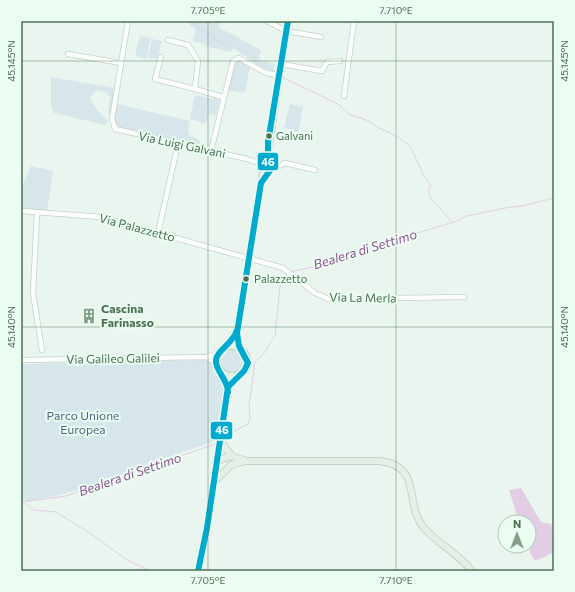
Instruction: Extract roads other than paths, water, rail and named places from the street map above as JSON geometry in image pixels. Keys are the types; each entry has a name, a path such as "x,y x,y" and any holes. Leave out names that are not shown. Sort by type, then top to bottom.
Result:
{"highway":[{"path":"221,441 233,457"},
{"path":"217,460 226,457 233,457 245,460 378,461 394,465 404,472 410,481 415,510 423,526 458,556 472,571"},
{"path":"217,460 223,465 231,465 245,460"},
{"path":"214,482 231,465"}],"main road":[{"path":"198,571 221,441 228,387 224,374 218,367 217,358 221,350 229,346 236,333 261,183 266,168 267,153 288,21"},
{"path":"236,333 239,348"},
{"path":"228,387 236,376 244,371 247,363 245,354 239,348 229,346"},
{"path":"224,374 236,376"}],"street":[{"path":"68,54 121,63 128,21"},
{"path":"266,21 286,31 321,37"},
{"path":"344,96 344,62 354,21"},
{"path":"168,40 188,44 198,61 195,89"},
{"path":"161,57 155,79 223,97"},
{"path":"211,152 231,64 235,59 239,58 266,73 279,75"},
{"path":"281,64 322,71 327,62 344,62"},
{"name":"Via Luigi Galvani","path":"121,63 112,121 115,129 211,152 258,161 266,168"},
{"path":"158,233 178,144"},
{"path":"266,168 282,166 285,163 315,170"},
{"name":"Via Palazzetto","path":"21,211 101,217 249,260"},
{"path":"37,212 33,293 42,350"},
{"name":"Via La Merla","path":"249,260 283,268 315,293 328,299 464,297"},
{"name":"Via Galileo Galilei","path":"21,360 206,357 216,354 221,350"},
{"path":"206,357 215,362 218,367"}],"waterway":[{"path":"190,21 228,47"},
{"path":"282,77 338,104 349,114 369,121 377,127 398,137 410,146 423,174 431,186 428,192 430,197 452,223"},
{"name":"Bealera di Settimo","path":"290,272 330,263 407,236 457,221 467,216 522,206 554,198"},
{"name":"Bealera di Settimo","path":"224,439 236,430 248,424 250,419 249,405 255,362 265,352 275,335 281,278 288,274"},
{"name":"Bealera di Settimo","path":"22,502 66,496 218,443"},
{"path":"21,501 34,510 56,512 94,536 127,560 150,571"}],"place":[{"name":"Galvani","path":"269,136"},
{"name":"Palazzetto","path":"246,279"},
{"name":"Cascina Farinasso","path":"89,316"}],"park label":[{"name":"Parco Unione Europea","path":"83,423"}]}
